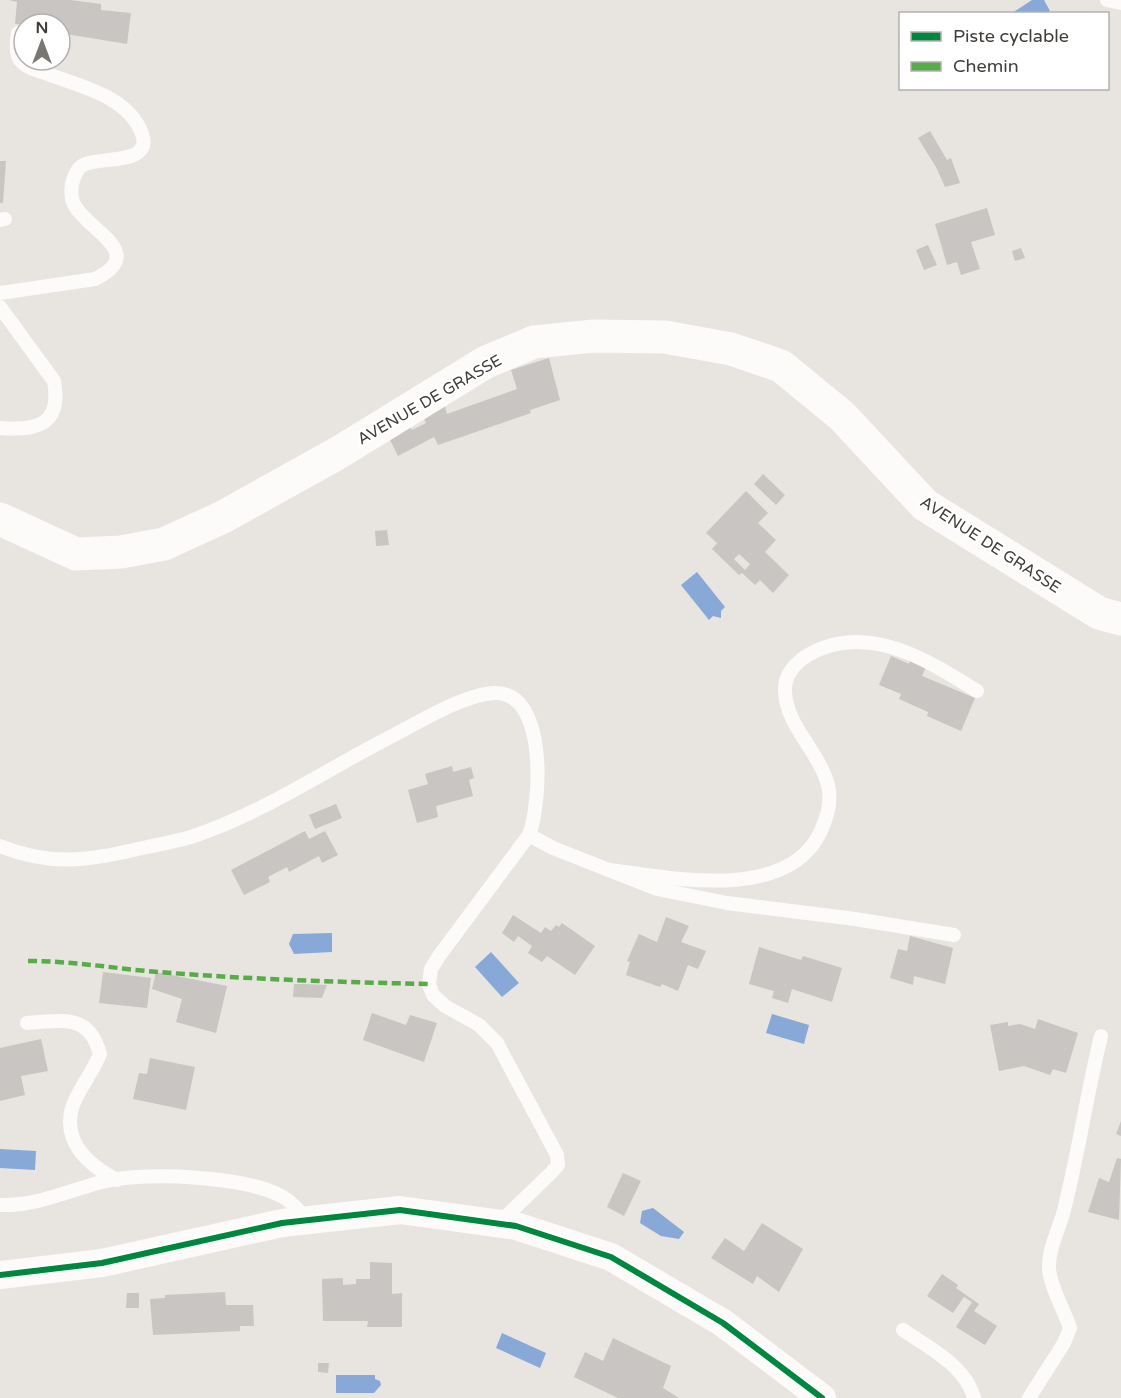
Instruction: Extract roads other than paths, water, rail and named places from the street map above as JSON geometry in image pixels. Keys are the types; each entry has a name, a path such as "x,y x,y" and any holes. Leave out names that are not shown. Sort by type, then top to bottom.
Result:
{"main road":[{"name":"AVENUE DE GRASSE","path":"0,519 76,554 121,552 164,544 223,517 338,453 486,362 534,342 594,336 665,337 731,349 781,366 842,416 925,505 1099,613 1121,619"}],"street":[{"path":"0,1275 102,1263 282,1223 400,1210 499,1223 516,1226 611,1257 723,1323 822,1398"}],"lane":[{"path":"1107,0 1121,3"},
{"path":"0,292 95,279 109,272 116,263 116,251 111,240 85,219 74,205 71,191 74,174 83,165 122,160 135,155 143,144 137,123 107,96 41,72"},
{"path":"0,307 54,381 56,405 47,421 36,428 0,428"},
{"path":"610,870 700,881 767,875 797,861 809,848 829,813 829,788 822,766 790,714 784,690 788,674 800,660 814,651 858,641 884,644 908,653 977,691"},
{"path":"0,846 39,859 68,860 117,854 191,837 282,796 355,754 431,716 478,696 496,693 507,696 528,714 535,737 537,780 534,822 529,835 439,956 431,969 429,984 433,995 445,1006 479,1025 497,1043 557,1155 558,1165 499,1223"},
{"path":"529,835 553,848 657,889 715,901 954,935"},
{"path":"27,1023 73,1021 86,1027 96,1039 100,1054 72,1106 71,1128 80,1152 100,1171 117,1180"},
{"path":"1029,1398 1064,1343 1070,1328 1049,1271 1049,1260 1065,1210 1085,1101 1101,1036"},
{"path":"0,1205 41,1202 104,1181 133,1177 187,1178 250,1184 285,1197 308,1220"},
{"path":"903,1330 944,1358 972,1390 974,1398"}],"water":[{"path":"1032,0 1044,0 1050,11 1048,12 1014,12"},
{"path":"697,572 725,607 721,611 721,618 713,616 709,620 681,585"},
{"path":"332,933 332,952 294,954 289,944 293,934"},
{"path":"491,952 519,983 502,997 475,967"},
{"path":"772,1014 809,1025 804,1044 766,1033"},
{"path":"0,1149 36,1151 35,1170 0,1168"},
{"path":"653,1208 684,1232 679,1239 661,1236 640,1223 642,1211"},
{"path":"502,1333 546,1353 540,1368 496,1348"},
{"path":"336,1375 375,1375 375,1379 380,1381 381,1385 374,1393 336,1393"}]}
